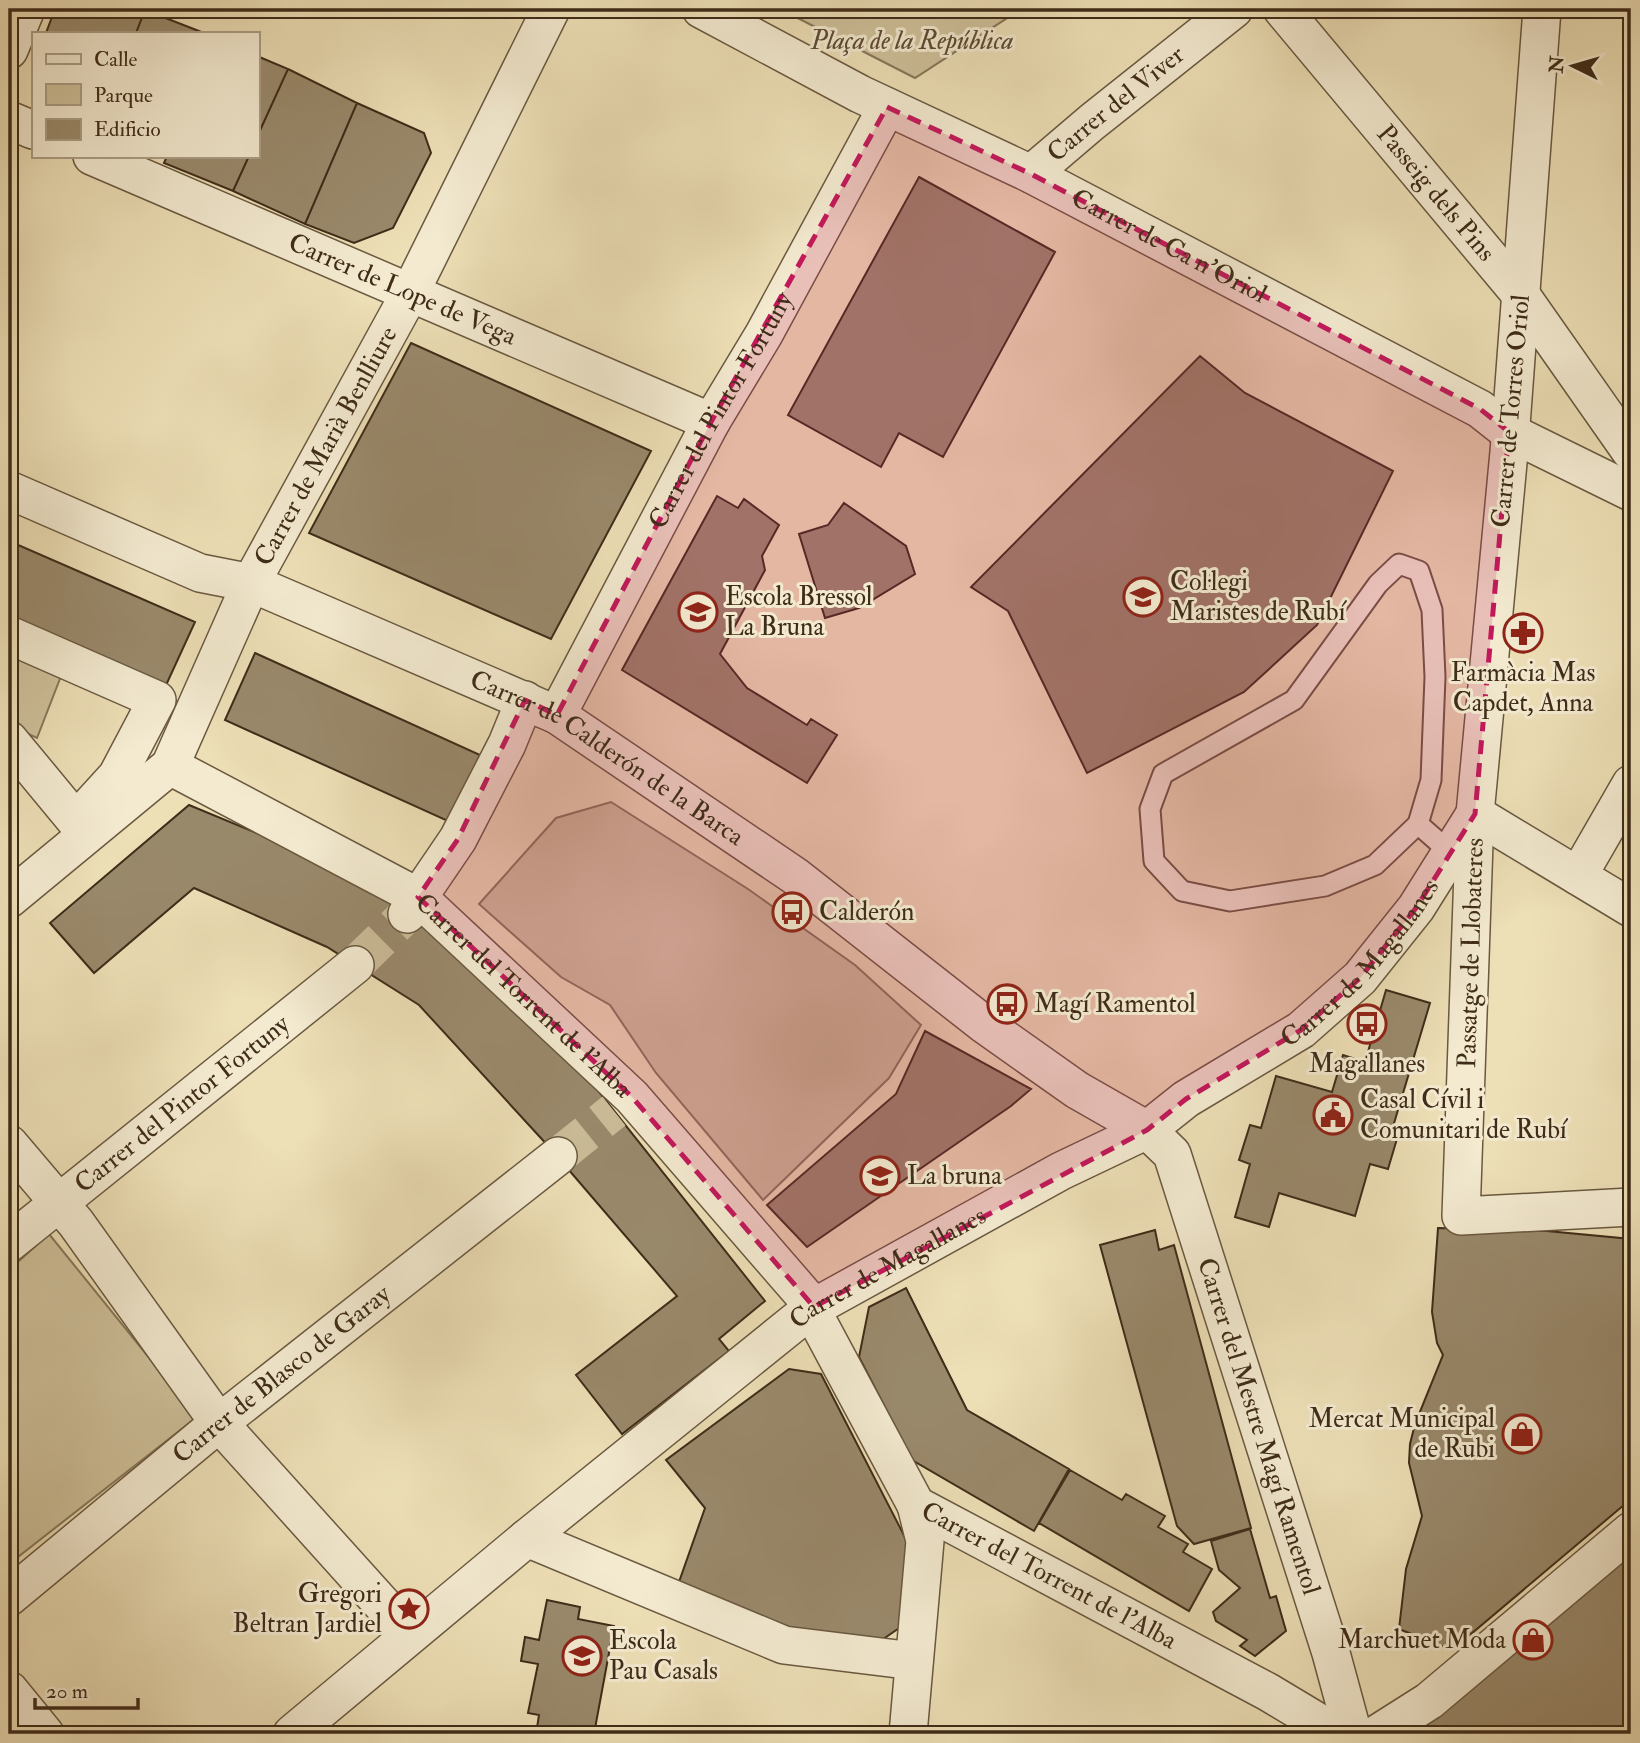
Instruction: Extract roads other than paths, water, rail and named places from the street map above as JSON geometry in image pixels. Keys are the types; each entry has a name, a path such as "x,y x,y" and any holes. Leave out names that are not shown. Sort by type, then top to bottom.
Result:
{"street":[{"path":"9,50 26,9"},
{"name":"Carrer de Marià Benlliure","path":"170,766 251,583 410,293 551,9"},
{"name":"Carrer de Ca n'Oriol","path":"701,9 887,107 1031,174 1480,409 1509,432 1631,492"},
{"name":"Carrer del Viver","path":"1031,174 1234,9"},
{"name":"Passeig dels Pins","path":"1282,9 1521,295 1631,452"},
{"name":"Carrer de Torres Oriol","path":"1475,814 1508,466 1542,9"},
{"name":"Carrer del Pintor Fortuny","path":"557,715 711,422 764,334 887,107"},
{"path":"9,120 32,130"},
{"name":"Carrer de Lope de Vega","path":"97,158 711,422"},
{"name":"Carrer de Calderón de la Barca","path":"9,490 200,573 251,583 557,715 795,876 990,1029 1077,1090 1147,1130"},
{"path":"9,635 157,700 117,776 76,821 9,740"},
{"path":"412,905 458,839 507,744 525,700"},
{"path":"9,899 170,766"},
{"name":"Carrer del Torrent de l'Alba","path":"170,766 412,905 623,1104 813,1308 916,1505 1268,1692 1338,1734"},
{"path":"1578,876 1631,784"},
{"path":"1475,814 1631,908"},
{"name":"Carrer de Magallanes","path":"292,1734 527,1538 813,1308 1061,1171 1147,1130 1186,1099 1301,1030 1360,978 1416,908 1475,814"},
{"name":"Passatge de Llobateres","path":"1475,814 1461,1216 1631,1207"},
{"name":"Carrer del Pintor Fortuny","path":"9,1243 355,965"},
{"name":"Carrer del Mestre Magí Ramentol","path":"1147,1130 1172,1154 1331,1653 1353,1734"},
{"path":"9,1144 76,1223 219,1423 410,1635"},
{"name":"Carrer de Blasco de Garay","path":"9,1597 219,1423 558,1156"},
{"path":"908,1734 925,1541 916,1505"},
{"path":"1377,1734 1429,1701 1631,1531"},
{"path":"527,1538 784,1645 914,1661"},
{"path":"9,1690 45,1734"}],"lane":[{"path":"1399,564 1419,571 1432,610 1435,677 1431,780 1418,824 1376,865 1325,886 1230,901 1182,891 1154,861 1150,809 1163,774 1294,700 1378,584 1399,564"},
{"path":"1418,824 1451,853"}],"tunnel":[{"path":"355,965 407,914"},
{"path":"558,1156 614,1111"}],"place":[{"name":"Col·legi Maristes de Rubí","path":"1143,597"},
{"name":"Escola Bressol La Bruna","path":"698,612"},
{"name":"Farmàcia Mas Capdet, Anna","path":"1523,633"},
{"name":"Calderón","path":"792,912"},
{"name":"Magí Ramentol","path":"1007,1004"},
{"name":"Magallanes","path":"1367,1024"},
{"name":"Casal Cívil i Comunitari de Rubí","path":"1333,1115"},
{"name":"La bruna","path":"880,1176"},
{"name":"Mercat Municipal de Rubi","path":"1522,1434"},
{"name":"Gregori Beltran Jardiel","path":"409,1609"},
{"name":"Marchuet Moda","path":"1533,1640"},
{"name":"Escola Pau Casals","path":"582,1656"}],"park label":[{"name":"Plaça de la República","path":"912,41"}]}
